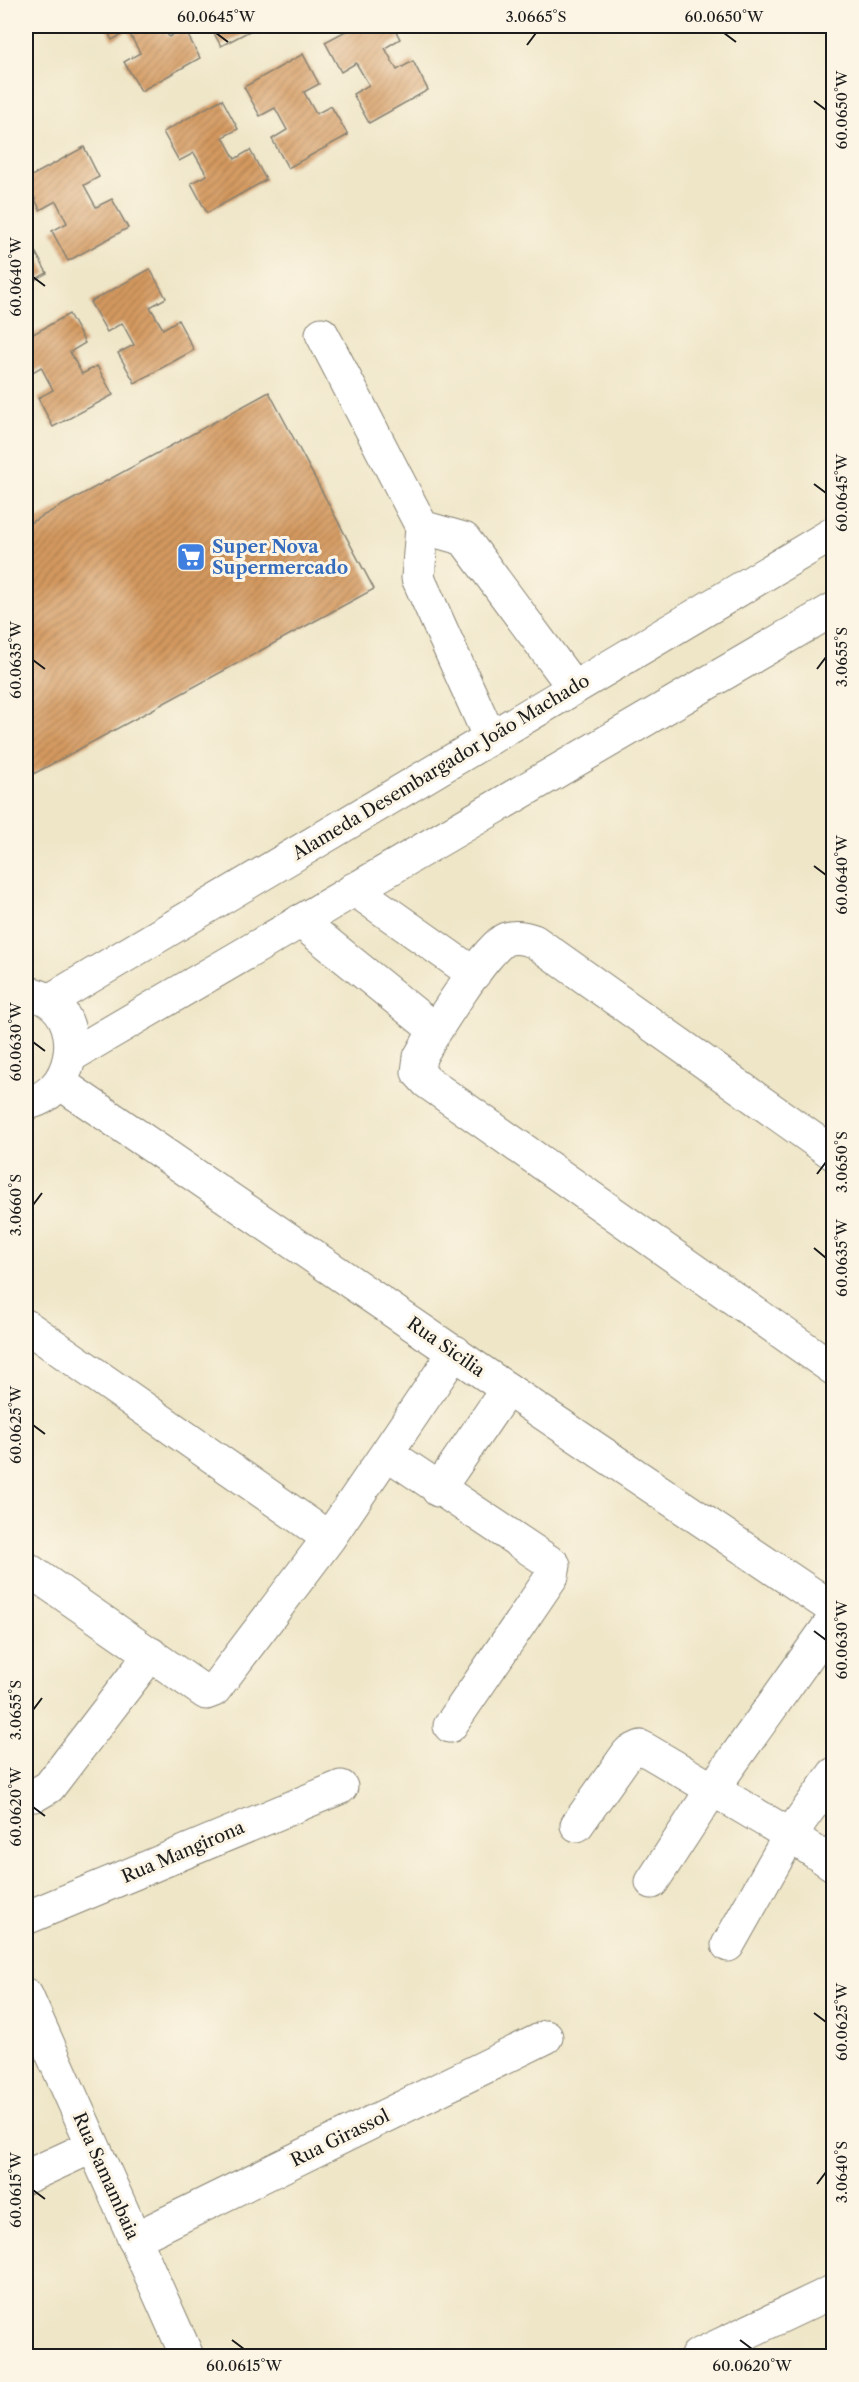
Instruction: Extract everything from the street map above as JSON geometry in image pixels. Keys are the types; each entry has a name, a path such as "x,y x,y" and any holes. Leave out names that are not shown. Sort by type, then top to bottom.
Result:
{"street":[{"path":"322,334 422,527 418,578 490,738"},
{"path":"422,527 464,539 574,688"},
{"name":"Alameda Desembargador João Machado","path":"37,996 490,738 834,533"},
{"path":"26,1103 37,1101 66,1069 300,921 834,609"},
{"path":"354,889 474,974"},
{"path":"300,921 435,1030"},
{"path":"834,1154 534,941 519,937 504,940 474,974 435,1030 420,1057 418,1072 427,1082 834,1370"},
{"path":"37,996 68,1025 66,1069"},
{"name":"Rua Sicilia","path":"66,1069 454,1352 834,1609"},
{"path":"26,1326 329,1538"},
{"path":"26,1568 206,1693 214,1690 329,1538 388,1454 454,1352"},
{"path":"438,1490 507,1389"},
{"path":"388,1454 438,1490 554,1565 552,1576 450,1726"},
{"path":"652,1882 712,1790 834,1619"},
{"path":"26,1795 35,1796 49,1786 151,1654"},
{"path":"577,1826 628,1753 641,1747 790,1835 834,1865"},
{"path":"728,1945 790,1835 834,1774"},
{"name":"Rua Mangirona","path":"26,1918 341,1787"},
{"name":"Rua Samambaia","path":"26,1995 91,2146 187,2356"},
{"name":"Rua Girassol","path":"134,2239 546,2037"},
{"path":"26,2177 91,2146"},
{"path":"697,2356 834,2291"}],"building":[{"path":"105,26 162,26 169,37 184,28 200,58 141,91 124,62 140,53 128,31 112,40"},
{"path":"210,26 259,26 221,46"},
{"path":"355,26 393,26 400,39 385,48 397,70 413,61 428,90 369,123 353,94 369,85 356,63 341,72 325,42"},
{"path":"303,54 319,84 304,92 316,114 331,106 348,135 288,168 272,139 287,130 275,108 260,116 244,87"},
{"path":"222,99 238,129 223,137 235,159 250,150 266,180 207,213 191,183 207,175 194,153 179,161 163,132"},
{"path":"84,147 99,177 84,185 96,207 112,199 128,228 68,261 52,231 67,223 56,201 40,210 26,179"},
{"path":"31,244 47,273 26,285 26,246"},
{"path":"150,269 166,298 150,307 163,329 178,320 194,350 135,383 118,353 134,345 122,323 107,332 90,302"},
{"path":"69,314 85,343 70,352 82,374 97,366 113,395 53,427 38,398 53,390 41,367 26,376 26,338"},
{"name":"Super Nova Supermercado","path":"269,392 374,589 26,778 26,525"}],"place":[{"name":"Super Nova Supermercado","path":"191,557"}]}
